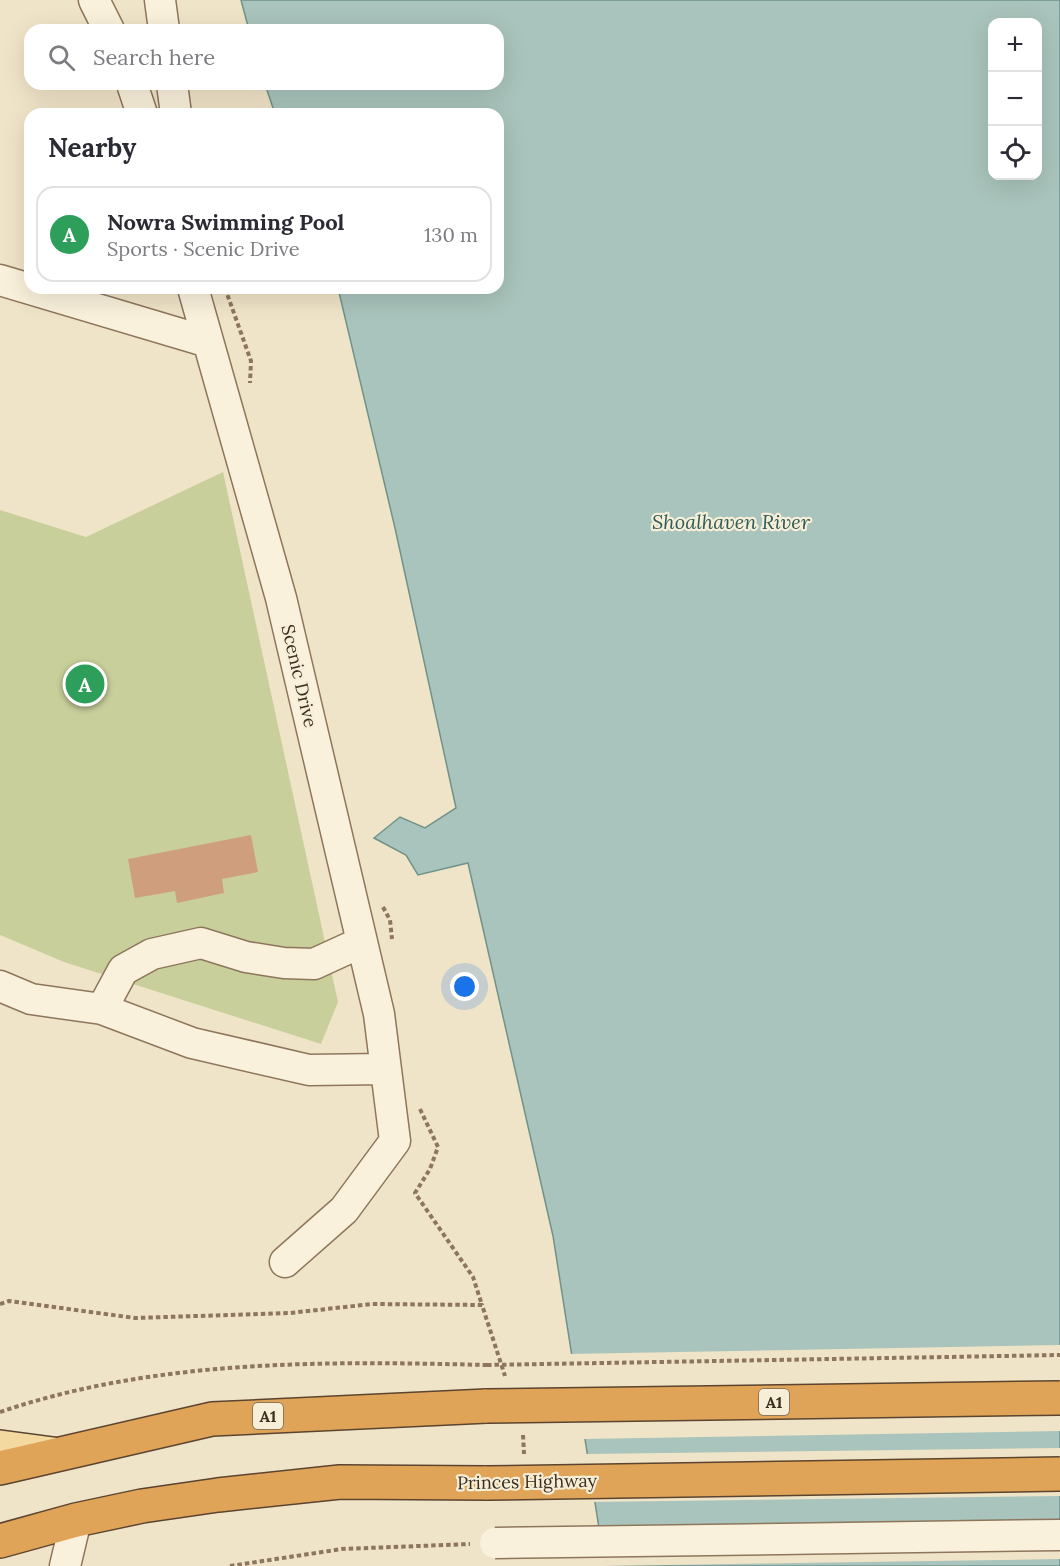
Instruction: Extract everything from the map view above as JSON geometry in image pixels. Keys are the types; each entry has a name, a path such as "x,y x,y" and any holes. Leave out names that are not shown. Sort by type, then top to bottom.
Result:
{"highway":[{"name":"A1","path":"0,1468 212,1419 487,1407 1060,1398"},
{"name":"Princes Highway","path":"0,1541 76,1520 142,1506 340,1482 487,1483 1060,1474"}],"main road":[{"path":"0,1447 53,1455"}],"street":[{"path":"94,0 106,24"},
{"path":"160,0 163,24"},
{"path":"134,90 140,108"},
{"path":"173,90 175,108"},
{"path":"0,280 24,287"},
{"path":"47,294 208,342"},
{"name":"Scenic Drive","path":"195,294 281,598 379,1014 395,1141 344,1210 285,1262"},
{"path":"102,1009 123,970 152,954 201,943 246,957 284,963 314,964 362,942"},
{"path":"0,986 31,999 102,1009 192,1044 309,1070 385,1069"},
{"path":"65,1566 76,1520"},
{"path":"495,1543 1060,1535"}],"path":[{"path":"0,1304 9,1301 135,1318 290,1313 372,1304 482,1305 506,1380"},
{"path":"0,1412 45,1396 195,1370 348,1362 487,1365 1060,1355"},
{"path":"520,1424 525,1457"},
{"path":"230,1566 342,1549 495,1543"}],"green space":[{"path":"223,472 338,1002 321,1044 64,962 0,935 0,510 86,537"}],"water":[{"name":"Shoalhaven River","path":"241,0 1060,0 1060,1566 605,1566 553,1236 468,863 418,875 406,855 374,838 400,817 425,828 456,808 395,528 339,294 504,294 504,108 273,108 267,90 504,90 504,24 247,24"}],"pier":[{"path":"1060,1345 1060,1431 582,1439 568,1354"},
{"path":"1060,1448 1060,1496 592,1502 584,1454"},
{"path":"1060,1523 1060,1559 602,1566 597,1530"}],"building":[{"path":"251,835 258,872 222,879 224,893 177,903 175,891 135,898 128,859"}],"place":[{"name":"Nowra Swimming Pool","path":"85,684"}]}
